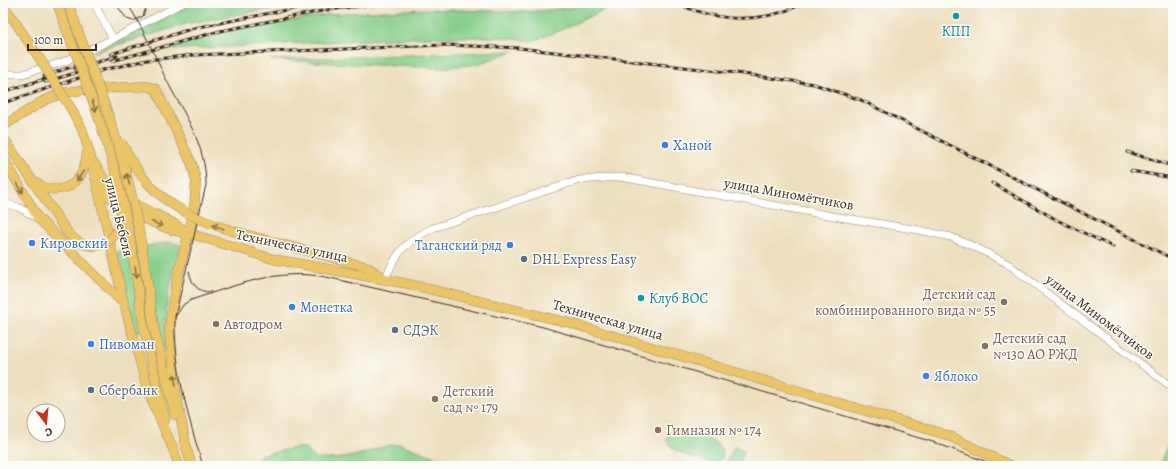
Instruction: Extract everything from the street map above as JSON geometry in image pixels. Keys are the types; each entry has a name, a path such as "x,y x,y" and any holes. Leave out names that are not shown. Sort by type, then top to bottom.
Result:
{"main road":[{"path":"3,137 66,230 77,241 92,246 106,243 112,238 120,225 121,207 117,179 97,113 57,3"},
{"path":"68,3 106,109 132,198 144,259 154,328 169,391 192,466"},
{"name":"улица Бебеля","path":"3,4 70,107 85,138 90,154 124,304 149,394 174,451"},
{"path":"3,126 45,100 70,91 152,87 156,89 194,172 196,197 175,288 169,330 176,392 186,446"},
{"path":"106,109 123,146 135,166 154,190 183,212 203,222 367,267 385,279"},
{"path":"29,176 39,185 47,189 62,189 76,182 84,168 87,150 85,138"},
{"name":"Техническая улица","path":"90,154 100,174 112,189 178,225 188,234"},
{"path":"3,158 38,218 83,265 124,304"},
{"name":"Техническая улица","path":"94,176 100,188 112,200 174,232 188,234 273,259 385,279 460,295 560,320 882,414 960,440 982,453 1011,466"},
{"name":"улица Бебеля","path":"117,179 134,261 144,329 179,466"}],"street":[{"path":"94,3 113,40"},
{"path":"3,74 22,74 49,67 113,40 184,3"},
{"name":"улица Миномётчиков","path":"385,279 394,258 404,246 415,237 433,228 579,180 621,177 951,237 978,248 1008,264 1173,388"},
{"path":"3,203 18,207 38,218"}],"green space":[{"path":"193,3 304,3 189,23 94,52"},
{"path":"601,3 618,3 559,31 532,41 500,37 428,37 162,50 222,32 331,14 422,9 527,12"},
{"path":"513,51 478,64 440,68 271,60"},
{"path":"170,242 181,245 170,288 166,320 167,346 173,390 160,328 162,326 134,332 117,251"},
{"path":"675,430 694,434 714,442 722,450 722,458 715,463 711,463 687,455 671,447 667,441 668,436"},
{"path":"1170,439 1173,440 1173,466 1159,466"},
{"path":"400,444 460,466 250,466 261,455 295,448 307,448 313,458 329,459 352,456 383,447"},
{"path":"734,447 740,448 744,452 738,466 725,466"}],"tram line":[{"path":"115,3 127,19 133,21 143,16 146,8 145,3"},
{"path":"127,3 186,116 198,142 205,170 206,185 175,317 175,336 179,374 187,411 203,466"},
{"path":"189,271 196,287 202,291 211,292"},
{"path":"175,317 184,304 191,300 241,284 274,276 308,275 326,277 543,327 933,442 998,466"}],"railway":[{"path":"111,54 194,28 322,3"},
{"path":"112,61 220,31 327,10 387,3"},
{"path":"479,3 530,3"},
{"path":"675,3 707,14 740,18 756,18 772,15 804,3"},
{"path":"3,103 103,70 147,60 195,55 445,45 519,48 736,73 814,84 861,100 1173,259"},
{"path":"75,69 117,56"},
{"path":"44,76 80,64"},
{"path":"45,82 82,71"},
{"path":"3,92 51,77"},
{"path":"1127,152 1173,166"},
{"path":"1131,171 1173,178"},
{"path":"992,183 1057,220 1113,247"}],"place":[{"name":"КПП","path":"956,16"},
{"name":"Ханой","path":"665,145"},
{"name":"Кировский","path":"32,243"},
{"name":"Таганский ряд","path":"510,245"},
{"name":"DHL Express Easy","path":"524,259"},
{"name":"Клуб ВОС","path":"641,298"},
{"name":"Детский сад комбинированного вида № 55","path":"1004,302"},
{"name":"Монетка","path":"292,307"},
{"name":"Автодром","path":"216,324"},
{"name":"СДЭК","path":"395,330"},
{"name":"Пивоман","path":"91,344"},
{"name":"Детский сад №130 АО РЖД","path":"985,346"},
{"name":"Яблоко","path":"926,376"},
{"name":"Сбербанк","path":"91,390"},
{"name":"Детский сад № 179","path":"435,399"},
{"name":"Гимназия № 174","path":"658,430"}]}
